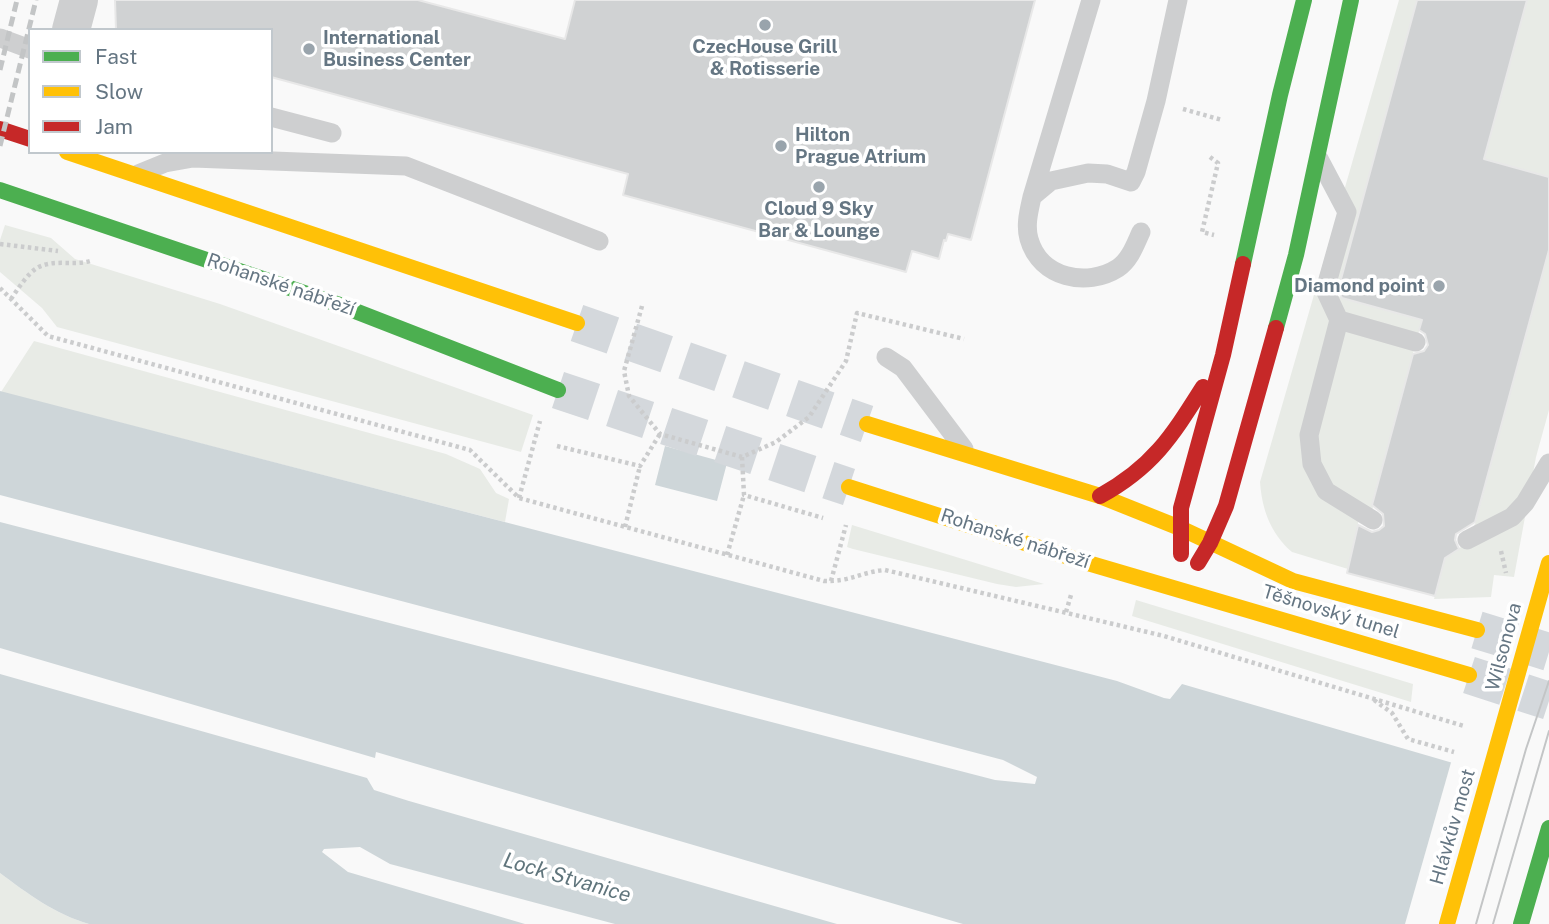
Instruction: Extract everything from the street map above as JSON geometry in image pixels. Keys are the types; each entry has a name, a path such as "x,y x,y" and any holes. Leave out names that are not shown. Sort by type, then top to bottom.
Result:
{"main road":[{"path":"1181,577 1181,508 1223,355 1277,108 1304,0"},
{"path":"1181,577 1210,543 1226,506 1296,256 1351,0"},
{"path":"0,129 28,138"},
{"path":"73,154 576,323"},
{"name":"Rohanské nábřeží","path":"0,190 337,304 558,390"},
{"path":"1100,496 1126,482 1156,457 1223,355"},
{"path":"867,424 1100,496 1210,543"},
{"name":"Rohanské nábřeží","path":"849,486 1081,561 1181,577"},
{"name":"Těšnovský tunel","path":"1210,543 1318,589 1477,630"},
{"name":"Wilsonova","path":"1499,742 1549,563"},
{"name":"Těšnovský tunel","path":"1181,577 1469,675"},
{"name":"Hlávkův most","path":"1447,924 1499,742"},
{"path":"1521,924 1549,828"}],"street":[{"path":"72,28 79,0"}],"lane":[{"path":"1091,0 1032,197 1027,220 1030,240 1038,256 1052,270 1072,279 1093,279 1119,268 1132,254 1141,232"},
{"path":"1032,197 1051,181 1088,173 1107,174 1131,182 1156,101 1178,0"},
{"path":"0,38 28,47"},
{"path":"273,117 332,132"},
{"path":"119,154 135,176 165,163 193,158 406,166 599,242"},
{"path":"1319,158 1347,212 1325,290 1339,320 1309,435 1312,464 1326,491 1373,520"},
{"path":"1339,320 1416,342"},
{"path":"886,357 903,368 969,455"},
{"path":"1467,540 1512,517 1525,503 1549,463"}],"path":[{"path":"1156,101 1222,120"},
{"path":"1202,232 1218,163 1210,157"},
{"path":"0,244 63,252"},
{"path":"11,299 35,269 46,265 81,265 104,256 90,255"},
{"path":"0,288 48,336 470,450 519,498 831,581 847,581 873,571 894,572 1164,636 1473,728"},
{"path":"642,306 624,371 629,396 660,434 742,457 776,442 809,417 846,361 857,313 964,339"},
{"path":"519,498 542,415"},
{"path":"625,527 640,466 660,434"},
{"path":"557,446 640,466"},
{"path":"727,555 744,495 742,457"},
{"path":"744,495 823,518"},
{"path":"831,581 848,517"},
{"path":"1368,695 1392,713 1408,739 1454,752"}],"shaded area":[{"path":"1399,0 1417,0 1337,296 1422,320 1374,496 1372,515 1359,519 1348,569 1292,552 1284,545 1268,520 1260,482"},
{"path":"1527,0 1549,0 1549,177 1484,159"},
{"path":"5,225 51,238 75,259 220,304 533,415 521,452 57,327 42,308 0,272 0,240"},
{"path":"1549,250 1549,410 1536,457 1514,577 1494,575 1491,597 1434,599 1445,558 1461,547 1475,524"},
{"path":"34,341 446,454 480,469 496,493 509,499 505,522 1,392"},
{"path":"852,525 1044,584 1016,587 997,584 853,549 847,547"},
{"path":"1136,600 1413,684 1411,702 1132,616"},
{"path":"0,873 53,909 89,924 0,924"}],"water":[{"path":"0,391 1117,681 1164,698 1170,699 1182,684 1549,791 1549,924 963,924 376,752 375,758 0,648 0,522 995,780 1035,784 1037,777 1003,760 0,495"},
{"path":"665,446 727,463 717,501 655,485"},
{"name":"Lock Stvanice","path":"0,674 367,778 374,790 409,801 837,924 615,924 390,864 360,847 324,849 322,852 348,872 525,924 89,924 53,909 0,873"}],"pier":[{"path":"1452,759 1549,787 1549,924 1405,924"}],"building":[{"name":"Hilton Prague Atrium","path":"115,0 418,0 565,39 575,0 1035,0 971,240 948,234 939,259 912,251 906,272 623,195 628,174 273,78 273,28 116,28"},
{"name":"Diamond point","path":"1417,0 1527,0 1484,159 1549,177 1549,250 1475,522 1456,534 1455,540 1459,549 1445,558 1435,596 1347,573 1358,525 1372,532 1384,526 1383,514 1372,505 1413,354 1424,351 1428,345 1425,334 1419,330 1422,320 1342,298 1338,290"}],"tunnel":[{"path":"577,323 867,424"},
{"path":"558,390 849,487"},
{"path":"1477,630 1549,652"},
{"path":"1469,675 1549,701"}],"tram line":[{"path":"1476,924 1526,749 1549,681"},
{"path":"1493,924 1549,731"}],"railway":[{"path":"0,70 17,0"},
{"path":"29,28 36,0"},
{"path":"0,146 28,32"}],"traffic: fast":[{"path":"1243,264 1304,0"},
{"path":"1276,328 1296,255 1351,0"},
{"path":"0,190 337,304 558,390"},
{"path":"1521,924 1549,828"}],"traffic: slow":[{"path":"73,154 577,323"},
{"path":"867,424 1100,496 1180,528 1293,581 1477,630"},
{"path":"849,487 1081,561 1469,675"},
{"path":"1447,924 1549,563"}],"traffic: jam":[{"path":"0,129 28,138"},
{"path":"1181,554 1181,508 1223,355 1243,264"},
{"path":"1198,563 1226,506 1276,328"},
{"path":"1100,496 1148,462 1171,435 1203,387"}],"place":[{"name":"CzecHouse Grill & Rotisserie","path":"765,25"},
{"name":"International Business Center","path":"309,49"},
{"name":"Hilton Prague Atrium","path":"781,146"},
{"name":"Cloud 9 Sky Bar & Lounge","path":"819,187"},
{"name":"Diamond point","path":"1439,286"}]}
